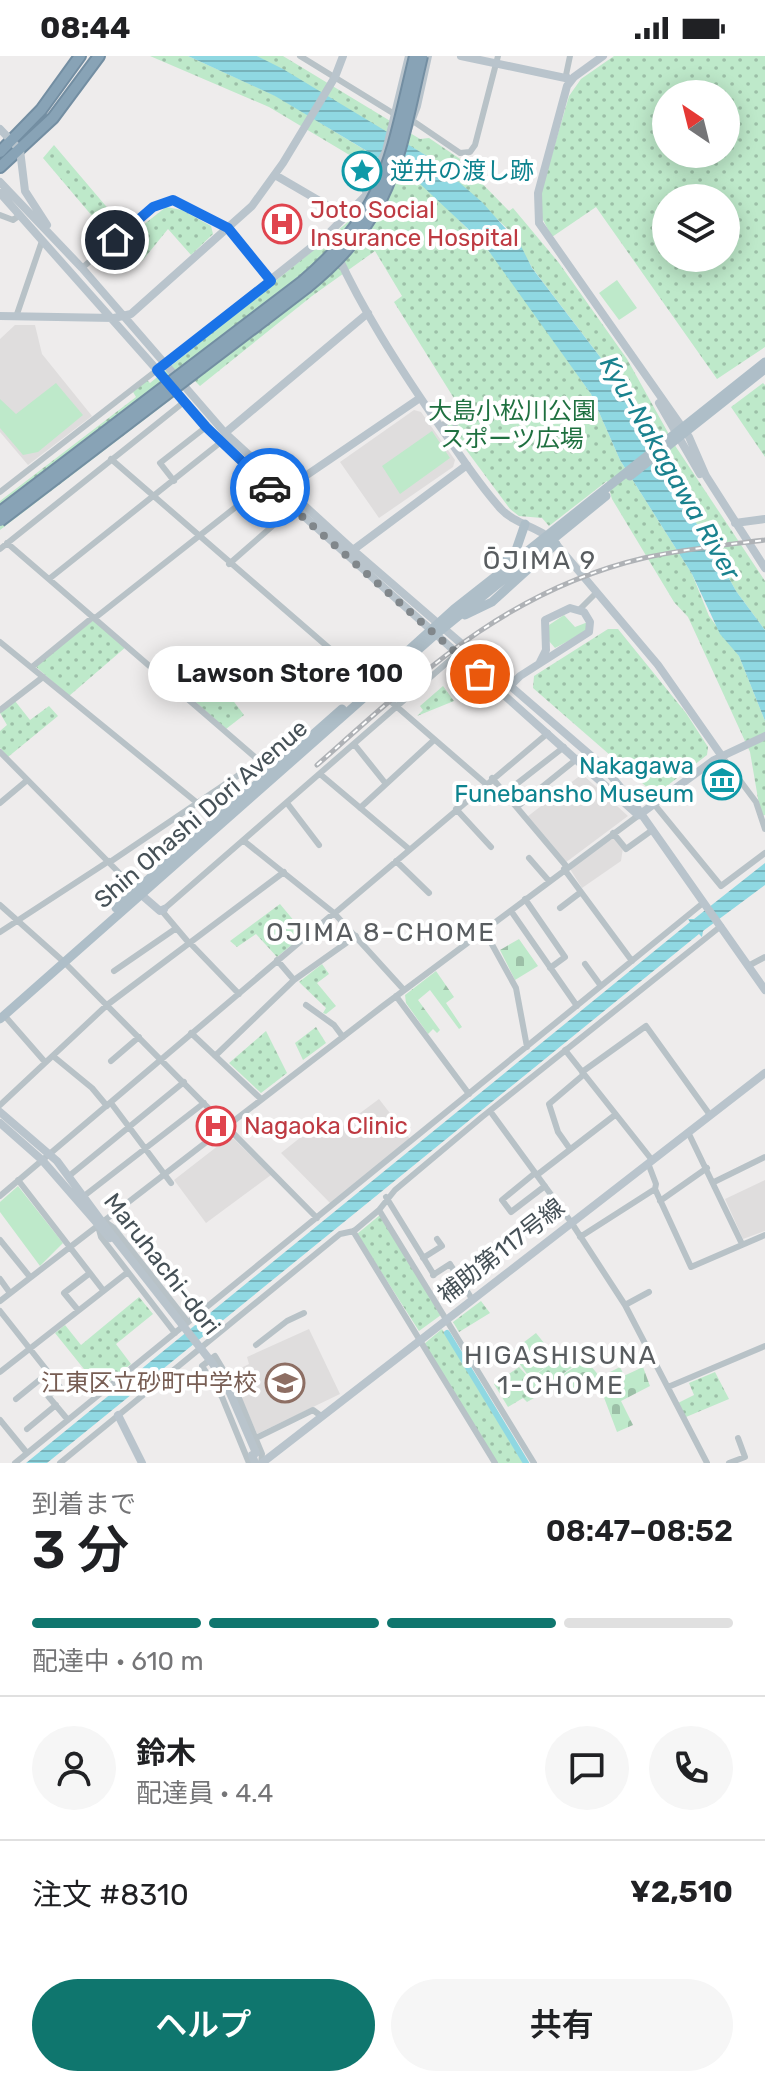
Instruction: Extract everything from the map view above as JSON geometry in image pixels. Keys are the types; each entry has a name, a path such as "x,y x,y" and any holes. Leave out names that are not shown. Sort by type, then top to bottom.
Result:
{"highway":[{"path":"0,167 80,56"},
{"path":"0,152 16,146 64,105 99,56"},
{"path":"0,512 302,282 347,241 377,195 412,56"},
{"path":"0,521 306,288 353,246 370,223 389,184 425,56"}],"main road":[{"path":"679,432 721,387 765,354"},
{"name":"Shin Ohashi Dori Avenue","path":"1,1015 271,771 436,629 765,366"},
{"path":"679,432 765,378"},
{"path":"455,614 470,589 515,553 525,524"},
{"path":"455,614 492,602 556,544"},
{"name":"Shin Ohashi Dori Avenue","path":"139,892 301,760 372,687"}],"street":[{"path":"300,56 396,115"},
{"path":"0,316 125,318 252,206 301,134 335,77 343,56"},
{"path":"376,180 412,56"},
{"path":"0,492 271,281 347,217 376,180 413,121 425,56"},
{"path":"461,56 497,60 570,79"},
{"path":"570,56 566,75 570,79"},
{"path":"603,56 570,79 540,184 537,212 543,230 689,437 706,476 764,563"},
{"path":"413,121 460,153 470,152 475,145 497,60"},
{"path":"0,129 16,146 28,200 67,252"},
{"path":"275,175 347,217"},
{"path":"0,182 125,318 184,402 221,442 265,484 284,495 293,508 436,629 566,733 618,783 765,990"},
{"path":"0,193 114,318 284,495 353,550 436,629 457,654 639,815"},
{"path":"82,268 153,207 167,200 178,202 228,228 271,281"},
{"path":"0,215 13,220 20,215"},
{"path":"328,234 343,269 368,313 420,398 467,465 503,511 543,530 658,665 756,802 765,829"},
{"path":"16,317 43,239"},
{"path":"225,433 368,313"},
{"path":"765,366 765,378"},
{"path":"284,495 420,398"},
{"path":"0,549 184,402"},
{"path":"440,427 451,419 455,424"},
{"path":"174,481 160,463 206,427"},
{"path":"49,579 221,442"},
{"path":"111,459 197,537 486,784"},
{"path":"353,550 467,465"},
{"path":"32,667 265,484"},
{"path":"229,564 293,508"},
{"path":"735,523 765,519"},
{"path":"7,543 271,771"},
{"path":"580,609 596,593"},
{"path":"503,694 540,662 565,649 590,628 589,619 580,609 570,608 547,618 545,653 540,662"},
{"path":"545,638 553,650 565,649"},
{"path":"0,642 217,819"},
{"path":"163,910 457,654"},
{"path":"0,710 43,677"},
{"path":"0,1196 548,733"},
{"path":"566,733 568,750"},
{"path":"0,1301 70,1246 103,1227 164,1173 613,833 721,755 765,736"},
{"path":"0,932 261,761 300,737 304,742"},
{"path":"360,808 434,740"},
{"path":"354,744 386,784"},
{"path":"517,807 572,745 581,746"},
{"path":"505,793 568,750"},
{"path":"0,752 139,892 163,910 175,929 239,994"},
{"path":"320,774 409,849"},
{"path":"492,778 566,868 632,961"},
{"path":"0,803 26,781"},
{"path":"287,803 319,845"},
{"path":"654,804 721,886 765,853"},
{"path":"456,809 491,847"},
{"path":"613,833 626,849 651,831"},
{"path":"244,841 334,913 404,990"},
{"path":"529,858 549,881"},
{"path":"396,861 429,893"},
{"path":"0,1105 107,1005 284,872"},
{"path":"560,908 581,892"},
{"path":"525,899 565,957 550,968"},
{"path":"15,1463 704,904"},
{"path":"0,905 62,960 317,1218"},
{"path":"511,911 577,1006"},
{"path":"60,1463 340,1234 353,1231 379,1210 386,1197 720,925"},
{"path":"114,971 175,929"},
{"path":"484,930 516,988 527,1047"},
{"path":"215,1056 294,980 356,936"},
{"path":"748,966 765,957"},
{"path":"277,960 294,980"},
{"path":"585,964 601,986"},
{"path":"396,996 469,1094"},
{"path":"306,1005 334,1025 343,1037"},
{"path":"1,1015 45,1062"},
{"path":"570,1149 558,1132 549,1104 582,1074 646,1026 710,1115"},
{"path":"191,1033 261,1099"},
{"path":"111,1061 139,1037"},
{"path":"565,1050 650,1161 655,1189 691,1267 765,1235"},
{"path":"53,1056 109,1104 171,1183"},
{"name":"補助第117号線","path":"256,1460 321,1416 765,1073"},
{"path":"69,1176 184,1082"},
{"path":"84,1196 204,1103"},
{"path":"490,1111 571,1222 625,1305 707,1463"},
{"name":"Maruhachi-dori","path":"0,1112 50,1154 84,1196 103,1227"},
{"path":"545,1186 511,1212 502,1200 615,1115"},
{"name":"Maruhachi-dori","path":"0,1123 42,1160 103,1227 215,1373 256,1460"},
{"path":"688,1132 742,1244"},
{"path":"714,1182 765,1157"},
{"path":"660,1201 707,1168"},
{"path":"18,1180 103,1290"},
{"path":"580,1237 655,1189"},
{"path":"386,1197 434,1275"},
{"path":"379,1210 534,1463"},
{"path":"103,1227 114,1228 188,1322"},
{"path":"103,1227 101,1237 175,1333"},
{"path":"353,1231 495,1463"},
{"path":"423,1258 442,1246 437,1239"},
{"path":"0,1240 30,1277"},
{"path":"424,1282 458,1260"},
{"path":"450,1264 472,1299"},
{"path":"0,1372 128,1272"},
{"path":"78,1310 64,1293 90,1273"},
{"path":"0,1279 10,1293"},
{"path":"625,1305 649,1292"},
{"path":"0,1311 60,1387 48,1396 68,1420"},
{"path":"256,1345 287,1321 304,1313"},
{"path":"193,1353 222,1397 256,1460 262,1454 236,1391 205,1343"},
{"path":"668,1387 765,1346"},
{"path":"202,1366 215,1356"},
{"path":"16,1399 48,1373"},
{"path":"27,1429 56,1405"},
{"path":"256,1438 313,1410 321,1416"},
{"path":"118,1415 142,1463"},
{"path":"0,1420 27,1453"},
{"path":"729,1463 745,1457 738,1438"}],"shaded area":[{"path":"15,325 35,325 42,354 92,416 28,465 0,432 0,339"},
{"path":"414,410 421,412 455,460 453,467 379,518 340,462"},
{"path":"582,774 628,816 565,863 527,817"},
{"path":"614,836 623,848 621,861 582,888 570,869"},
{"path":"379,1099 410,1139 331,1204 281,1153 321,1121 332,1134"},
{"path":"228,1138 234,1139 271,1175 206,1223 174,1180"},
{"path":"765,1180 765,1231 743,1239 725,1199"},
{"name":"江東区立砂町中学校","path":"309,1329 340,1394 257,1434 231,1373 249,1364 247,1357"}],"green space":[{"name":"大島小松川公園 スポーツ広場","path":"150,56 188,56 276,96 429,189 498,261 591,394 620,460 692,574 709,616 739,656 765,721 765,815 761,816 750,752 688,617 674,602 612,499 607,481 549,526 542,518 519,516 510,509 444,420 460,408 394,302 402,296 375,251 312,296 200,386 195,381 0,530 0,501 136,397 133,392 147,380 150,383 348,222 383,175 269,107"},
{"path":"257,56 283,56 420,139 429,138 466,163 464,165 509,211 513,208 559,263 627,359 676,447 765,581 765,630 736,591 706,536 675,495 663,464 644,438 617,379 533,269 510,231 432,159"},
{"path":"614,56 765,56 765,347 717,379 596,207 552,237 542,218 541,192 569,96 581,79"},
{"path":"54,145 122,225 109,236 43,158"},
{"path":"166,207 182,210 211,226 213,234 191,255 168,229 142,261 124,240"},
{"path":"617,280 637,308 619,320 599,293"},
{"path":"56,383 83,415 38,452 23,455 0,428 0,399 16,414"},
{"path":"763,383 765,385 765,457 731,407"},
{"path":"432,431 450,458 400,494 382,466"},
{"path":"564,615 575,627 588,622 587,631 555,648 549,641 549,625"},
{"path":"95,619 127,646 69,696 35,666"},
{"path":"608,629 618,629 686,713 708,747 707,755 659,792 649,789 533,688 534,676"},
{"path":"209,669 244,715 226,729 180,688"},
{"path":"443,686 454,701 417,716 423,710 420,706"},
{"path":"15,701 30,720 49,706 58,716 8,757 0,748 0,731 7,725 0,713"},
{"path":"280,904 305,934 277,957 256,934 237,947 230,941"},
{"path":"519,939 538,966 515,980 500,950"},
{"path":"322,964 329,974 317,983 336,1006 326,1014 323,1013 326,1008 299,982"},
{"path":"436,971 454,997 446,1003 462,1027 459,1029 430,990 418,1000 440,1030 437,1033 433,1029 428,1034 406,1003 405,995"},
{"path":"316,1027 326,1043 303,1060 295,1043"},
{"path":"266,1031 287,1073 261,1093 229,1063"},
{"path":"18,1186 63,1243 40,1266 0,1212 0,1202"},
{"path":"380,1215 441,1315 419,1331 357,1234"},
{"path":"139,1297 153,1314 116,1344 131,1364 100,1389 55,1333 65,1325 81,1345"},
{"path":"481,1301 490,1313 459,1332 453,1322"},
{"path":"442,1329 523,1463 497,1463 424,1344"},
{"path":"536,1333 557,1359 530,1378 511,1352"},
{"path":"568,1351 577,1364 561,1375 564,1381 527,1402 523,1398 508,1407 494,1384 519,1367 530,1379"},
{"path":"586,1360 600,1377 620,1367 623,1373 574,1397 562,1375"},
{"path":"643,1367 650,1386 621,1401 633,1425 617,1432 600,1387"},
{"path":"715,1372 729,1399 686,1417 678,1403 694,1395 689,1383"}],"water":[{"path":"188,56 257,56 283,69 432,159 482,202 521,246 532,268 617,379 644,438 663,464 675,495 706,536 736,591 765,630 765,721 739,656 720,634 692,574 620,460 591,394 483,243 417,181 275,96"},
{"path":"765,863 765,885 703,931 702,937 699,934 47,1463 26,1463 690,922 688,919 694,919"}],"waterway":[{"path":"447,1333 526,1463"}],"railway":[{"path":"317,765 429,668 507,614 549,591 595,572 644,558 765,540"}],"way so far":[{"path":"270,488 480,674"}],"place":[{"name":"逆井の渡し跡","path":"362,171"},
{"name":"Joto Social Insurance Hospital","path":"282,224"},
{"name":"Lawson Store 100","path":"480,674"},
{"name":"Nakagawa Funebansho Museum","path":"722,780"},
{"name":"Nagaoka Clinic","path":"216,1126"},
{"name":"江東区立砂町中学校","path":"285,1383"}],"district":[{"name":"ŌJIMA 9","path":"540,560"},
{"name":"OJIMA 8-CHOME","path":"381,932"},
{"name":"HIGASHISUNA 1-CHOME","path":"561,1370"}],"route":[{"path":"115,240 153,207 173,200 228,228 271,281 157,370 206,427 270,488"}],"water label":[{"name":"Kyu-Nakagawa River","path":"670,468"}]}
